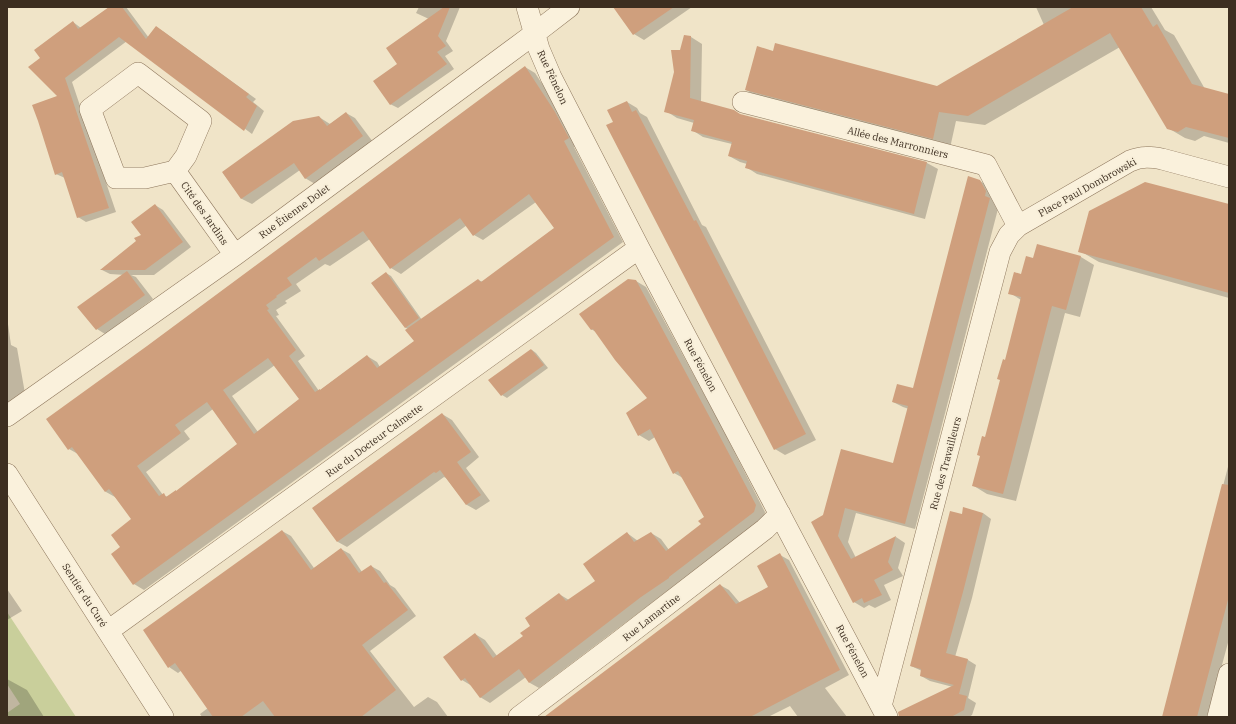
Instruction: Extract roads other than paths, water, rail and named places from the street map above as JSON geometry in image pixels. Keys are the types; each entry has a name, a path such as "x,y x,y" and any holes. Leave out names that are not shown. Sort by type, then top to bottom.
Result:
{"street":[{"name":"Rue Fénelon","path":"527,7 534,34 551,77 639,248 884,711"},
{"name":"Rue Étienne Dolet","path":"11,413 235,255 569,7"},
{"name":"Cité des Jardins","path":"138,73 201,121 186,156 175,171 145,178 116,178 90,109 138,73"},
{"name":"Allée des Marronniers","path":"743,102 986,165 1018,226"},
{"name":"Place Paul Dombrowski","path":"1018,226 1139,157 1162,159 1229,177"},
{"name":"Cité des Jardins","path":"175,171 235,255"},
{"name":"Rue des Travailleurs","path":"884,711 1000,252 1009,235 1018,226"},
{"name":"Rue du Docteur Calmette","path":"108,631 639,248"},
{"name":"Sentier du Curé","path":"7,474 163,717"},
{"name":"Rue Lamartine","path":"519,717 759,534 780,514"},
{"path":"1218,717 1229,674"}]}
